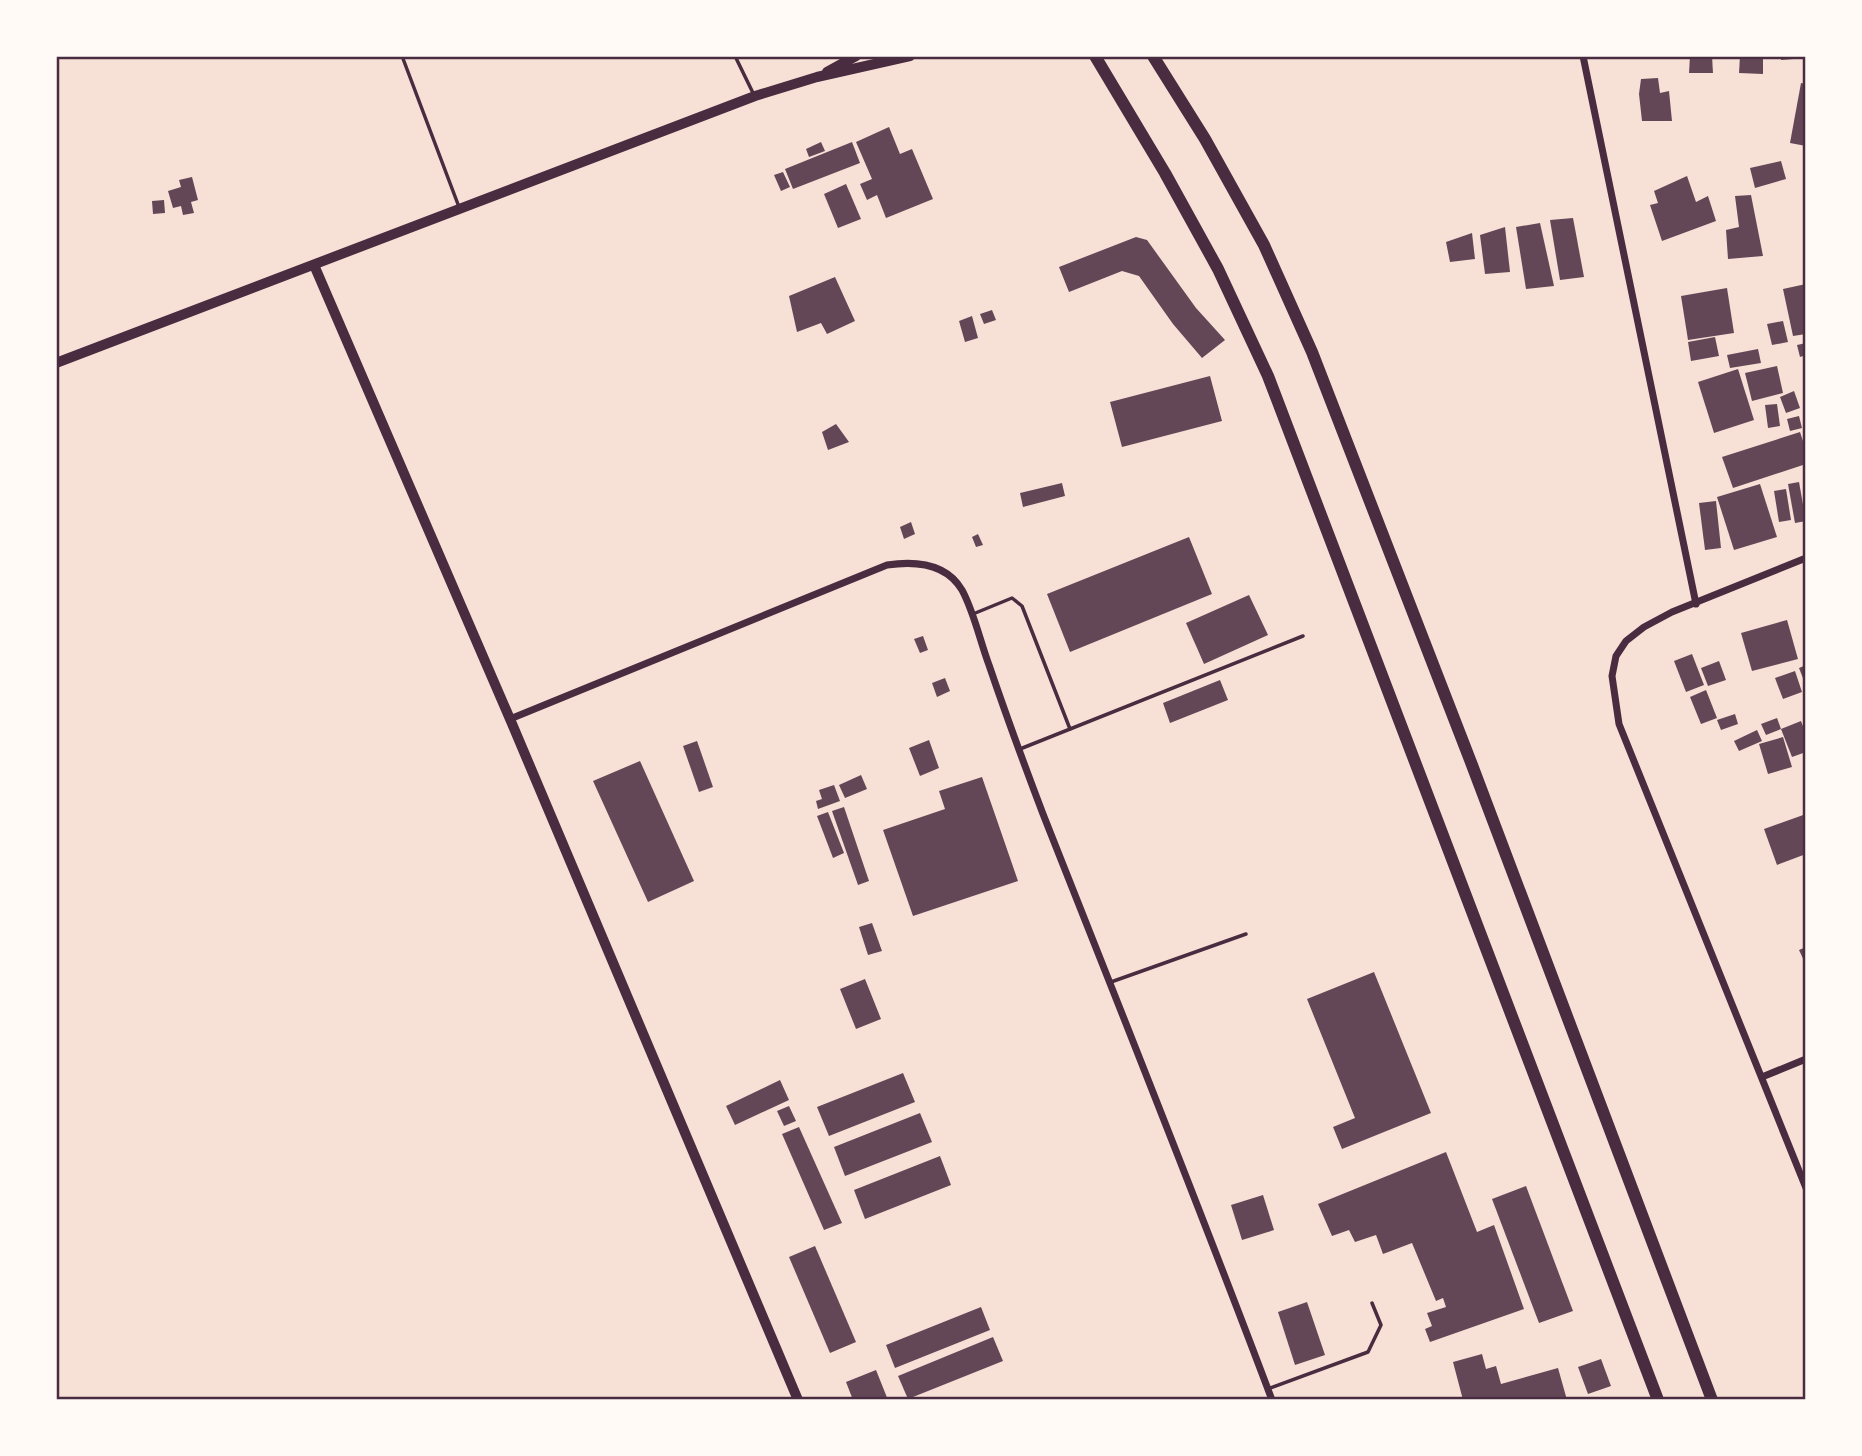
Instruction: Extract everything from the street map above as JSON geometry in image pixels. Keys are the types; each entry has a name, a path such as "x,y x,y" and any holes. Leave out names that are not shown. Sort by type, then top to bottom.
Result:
{"highway":[{"path":"1095,56 1165,173 1218,269 1268,376 1658,1400"},
{"path":"1153,56 1205,139 1264,245 1312,352 1472,765 1712,1400"}],"street":[{"path":"817,77 856,56"},
{"path":"56,363 755,96 817,77 910,56"},
{"path":"1583,56 1696,604"},
{"path":"314,265 510,719 798,1400"},
{"path":"1806,558 1644,627 1626,641 1616,656 1612,676 1619,724 1806,1188"},
{"path":"510,719 887,565 912,563 936,568 961,589 1018,750 1272,1400"},
{"path":"1762,1077 1806,1059"}],"lane":[{"path":"402,56 459,209"},
{"path":"735,56 755,96"},
{"path":"971,614 1012,598 1022,606 1070,729"},
{"path":"1018,750 1303,636"},
{"path":"1110,983 1246,934"},
{"path":"1268,1389 1368,1352 1381,1325 1371,1303"}],"building":[{"path":"1690,56 1712,56 1713,73 1689,73"},
{"path":"1740,56 1763,56 1763,74 1739,73"},
{"path":"1781,56 1806,56 1806,58 1781,60"},
{"path":"1658,78 1660,93 1669,91 1672,121 1642,121 1639,94 1641,79"},
{"path":"1801,83 1806,84 1806,146 1790,143"},
{"path":"889,127 900,154 912,149 933,199 886,218 877,195 867,200 860,184 872,179 856,142"},
{"path":"821,142 825,151 809,157 806,149"},
{"path":"852,142 860,163 793,189 785,169"},
{"path":"1781,161 1786,179 1755,188 1750,168"},
{"path":"783,172 790,187 781,191 774,175"},
{"path":"1687,176 1696,202 1708,196 1716,221 1662,241 1650,205 1658,203 1654,191"},
{"path":"192,177 198,200 191,202 194,213 183,215 181,206 173,208 168,191 181,187 179,180"},
{"path":"846,184 861,219 838,228 824,194"},
{"path":"1751,195 1763,256 1728,259 1726,230 1739,227 1735,196"},
{"path":"164,200 165,213 153,214 152,201"},
{"path":"1573,218 1584,277 1560,280 1550,220"},
{"path":"1540,223 1554,286 1526,289 1516,227"},
{"path":"1505,227 1510,272 1485,274 1480,235"},
{"path":"1472,233 1475,259 1450,262 1446,242"},
{"path":"1136,237 1147,240 1196,308 1225,340 1202,358 1173,324 1139,276 1122,271 1069,292 1059,267"},
{"path":"835,277 855,321 827,334 821,323 797,332 789,296"},
{"path":"1806,284 1806,334 1793,336 1783,289"},
{"path":"1727,288 1734,333 1688,340 1681,296"},
{"path":"992,310 996,320 984,324 980,314"},
{"path":"972,316 978,338 965,342 959,321"},
{"path":"1783,321 1788,342 1772,345 1767,324"},
{"path":"1715,337 1719,356 1691,361 1688,342"},
{"path":"1806,343 1806,355 1800,357 1797,345"},
{"path":"1758,349 1761,363 1730,368 1727,355"},
{"path":"1777,366 1783,393 1752,401 1745,373"},
{"path":"1738,369 1754,420 1714,433 1698,382"},
{"path":"1210,376 1222,421 1122,447 1110,402"},
{"path":"1794,391 1800,408 1786,413 1780,397"},
{"path":"1777,404 1780,426 1768,428 1765,405"},
{"path":"1799,416 1802,428 1790,431 1787,419"},
{"path":"836,424 849,442 828,450 822,432"},
{"path":"1800,432 1806,450 1806,464 1733,488 1722,457"},
{"path":"1799,482 1806,521 1795,523 1788,484"},
{"path":"1062,483 1065,496 1023,507 1020,493"},
{"path":"1760,484 1777,537 1734,550 1717,497"},
{"path":"1786,489 1791,520 1779,522 1774,491"},
{"path":"1716,501 1721,548 1705,550 1699,503"},
{"path":"911,522 915,534 904,539 900,527"},
{"path":"978,534 983,545 976,547 972,537"},
{"path":"1189,537 1212,594 1070,652 1047,594"},
{"path":"1249,595 1268,635 1204,664 1186,623"},
{"path":"1787,620 1798,659 1752,671 1741,633"},
{"path":"923,636 928,650 920,653 914,639"},
{"path":"1692,654 1704,685 1686,692 1674,661"},
{"path":"1719,661 1726,680 1708,686 1701,668"},
{"path":"1806,665 1806,686 1799,668"},
{"path":"1795,671 1802,692 1783,699 1775,678"},
{"path":"945,678 950,691 937,697 932,683"},
{"path":"1220,680 1228,700 1170,723 1163,703"},
{"path":"1706,690 1717,718 1701,724 1690,697"},
{"path":"1735,714 1738,724 1721,730 1717,720"},
{"path":"1777,718 1781,729 1766,735 1761,724"},
{"path":"1801,721 1806,734 1806,752 1792,757 1781,729"},
{"path":"1757,730 1762,741 1739,751 1734,741"},
{"path":"1783,737 1792,767 1768,774 1759,744"},
{"path":"929,740 939,768 920,776 909,748"},
{"path":"697,741 713,787 699,792 683,746"},
{"path":"640,761 694,881 648,902 593,781"},
{"path":"861,775 867,789 845,798 839,785"},
{"path":"982,777 1018,881 913,916 883,830 945,809 939,791"},
{"path":"834,785 840,801 818,809 816,801 822,799 819,790"},
{"path":"844,807 869,881 858,885 832,811"},
{"path":"828,812 844,853 833,858 817,816"},
{"path":"1806,814 1806,854 1777,865 1764,829"},
{"path":"872,923 882,951 868,955 859,927"},
{"path":"1806,947 1806,965 1799,950"},
{"path":"1374,972 1431,1113 1342,1149 1333,1127 1355,1118 1307,999"},
{"path":"865,979 881,1019 856,1029 840,989"},
{"path":"903,1073 915,1102 829,1136 817,1107"},
{"path":"780,1080 789,1100 735,1125 726,1106"},
{"path":"789,1106 796,1121 784,1126 777,1111"},
{"path":"920,1113 932,1142 845,1176 834,1147"},
{"path":"799,1127 842,1223 824,1230 782,1134"},
{"path":"1446,1152 1477,1232 1494,1225 1524,1309 1430,1342 1425,1329 1432,1326 1427,1313 1446,1307 1443,1298 1436,1301 1412,1243 1383,1254 1376,1235 1355,1242 1349,1230 1332,1236 1318,1204"},
{"path":"940,1156 951,1185 865,1219 854,1190"},
{"path":"1526,1186 1573,1311 1539,1323 1492,1199"},
{"path":"1263,1195 1274,1230 1242,1240 1231,1205"},
{"path":"815,1246 856,1342 830,1353 789,1257"},
{"path":"1307,1302 1325,1355 1295,1365 1278,1312"},
{"path":"981,1307 990,1330 895,1368 886,1345"},
{"path":"993,1337 1003,1361 908,1399 898,1376"},
{"path":"1482,1354 1486,1369 1496,1366 1501,1384 1558,1368 1567,1400 1463,1400 1453,1362"},
{"path":"1601,1359 1611,1386 1588,1394 1578,1367"},
{"path":"876,1370 888,1400 853,1400 846,1382"}]}
